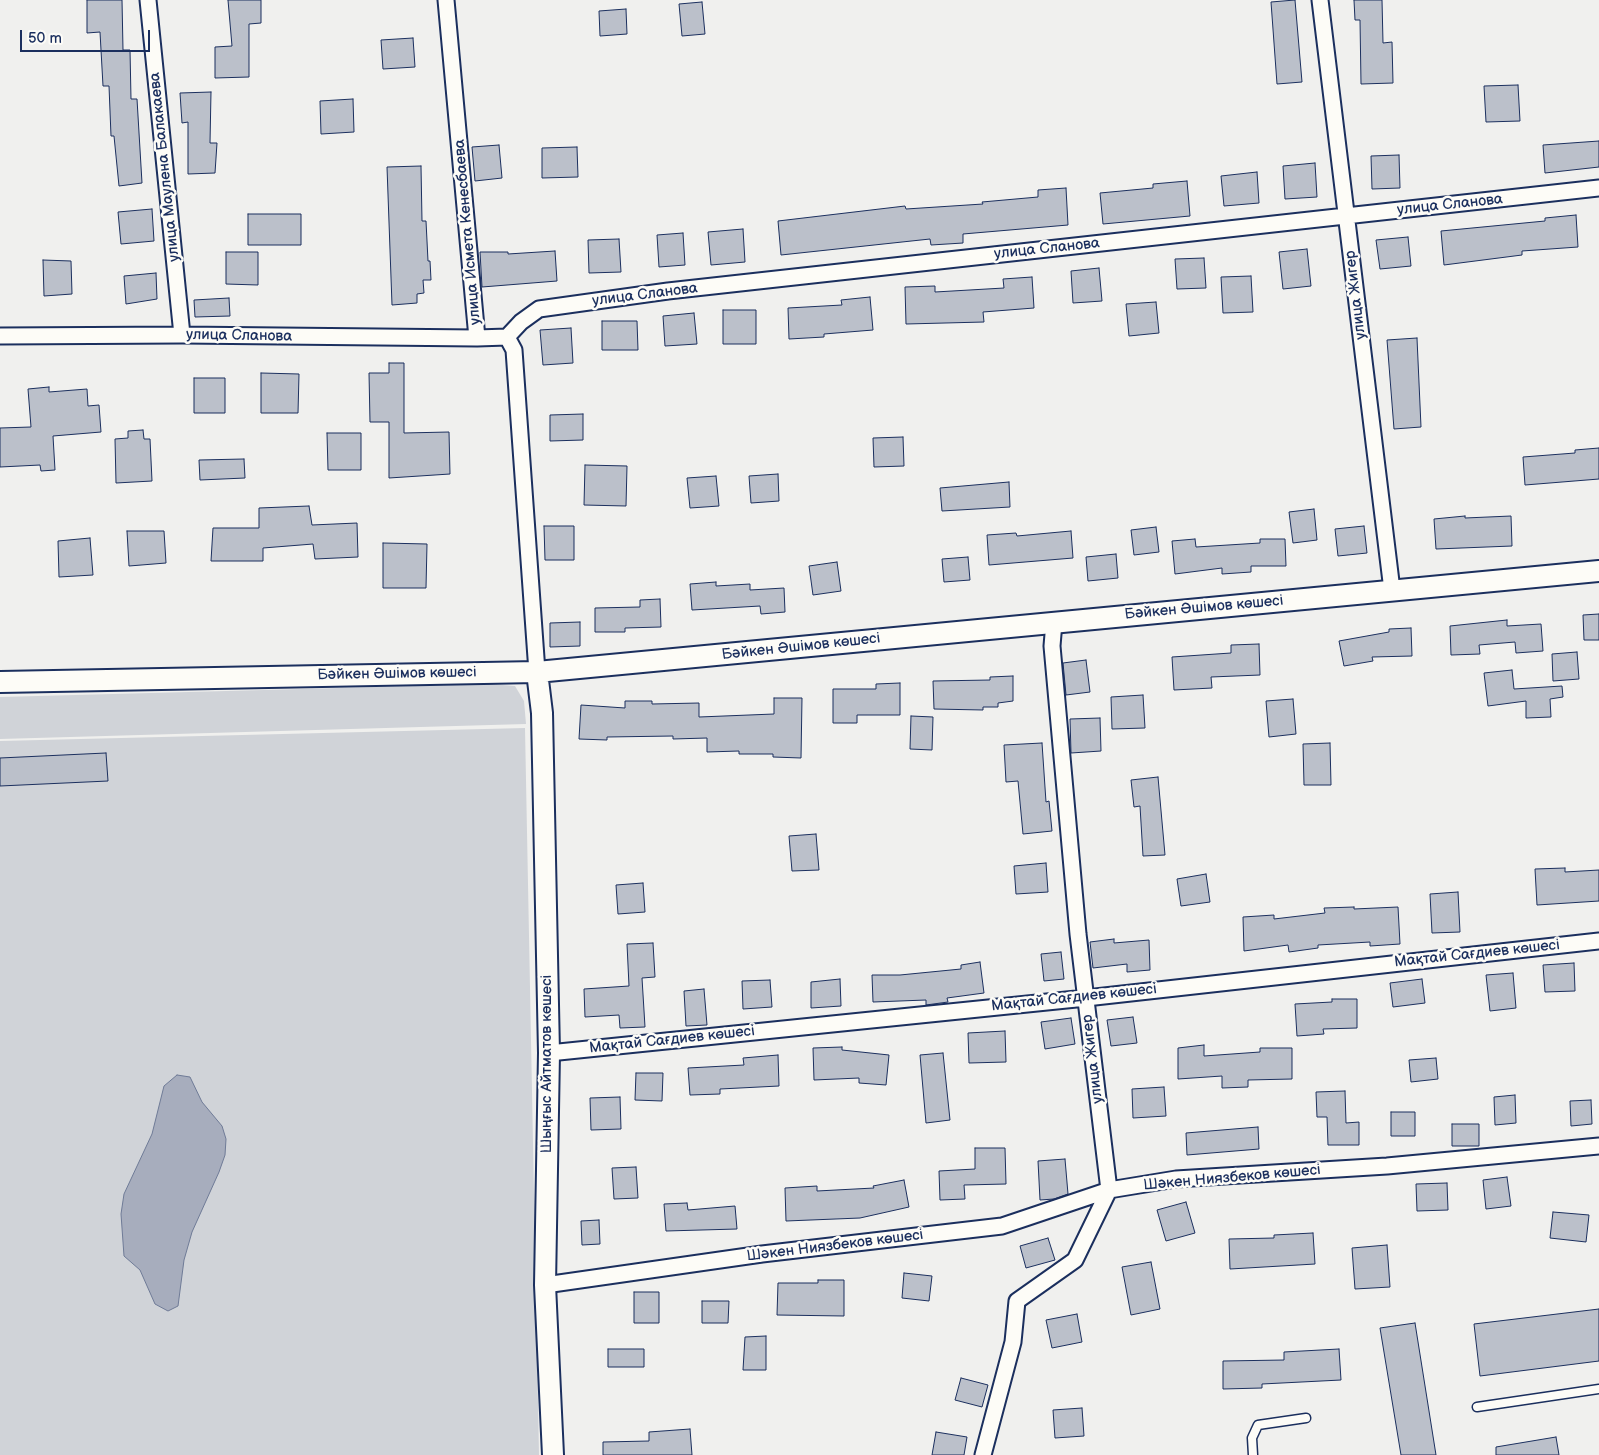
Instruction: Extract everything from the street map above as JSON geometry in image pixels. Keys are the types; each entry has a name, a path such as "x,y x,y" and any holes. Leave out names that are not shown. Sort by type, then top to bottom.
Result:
{"main road":[{"name":"Бәйкен Әшімов көшесі","path":"0,682 537,672 1599,571"},
{"name":"Шыңғыс Айтматов көшесі","path":"537,672 542,713 549,1053 545,1285 553,1455"}],"street":[{"name":"улица Маулена Балакаева","path":"148,0 182,335"},
{"name":"улица Исмета Кенесбаева","path":"446,0 477,338 507,337"},
{"name":"улица Жигер","path":"1320,0 1392,590"},
{"name":"улица Сланова","path":"507,337 521,322 538,309 668,292 1599,188"},
{"name":"улица Сланова","path":"0,336 182,335 477,338"},
{"path":"507,337 514,350 537,672"},
{"name":"улица Жигер","path":"1054,622 1052,646 1086,998 1109,1190"},
{"name":"Мақтай Сағдиев көшесі","path":"549,1053 1086,998 1599,941"},
{"name":"Шәкен Ниязбеков көшесі","path":"545,1285 762,1254 1002,1226 1109,1190 1176,1180 1387,1166 1599,1146"},
{"path":"983,1455 1013,1342 1017,1301 1075,1260 1109,1190"}],"lane":[{"path":"1477,1407 1599,1389"},
{"path":"1253,1455 1252,1438 1258,1425 1306,1418"}],"shaded area":[{"path":"490,684 515,686 524,701 526,724 0,739 0,697"},
{"path":"525,728 539,1455 0,1455 0,741"}],"water":[{"path":"177,1075 190,1077 202,1102 222,1126 226,1139 225,1155 219,1172 192,1232 184,1260 178,1306 168,1311 155,1304 140,1270 124,1256 121,1214 124,1194 152,1134 164,1086"}],"building":[{"path":"87,0 122,0 123,50 130,50 131,99 137,99 142,183 119,186 114,136 111,136 109,86 103,86 100,32 87,33"},
{"path":"228,0 261,0 261,23 249,24 249,77 215,78 215,47 232,46"},
{"path":"1295,0 1302,82 1277,84 1271,2"},
{"path":"1354,0 1382,0 1383,43 1392,42 1393,83 1361,84 1360,20 1355,20"},
{"path":"702,2 705,34 682,36 679,4"},
{"path":"626,9 627,34 600,36 599,11"},
{"path":"413,38 415,67 383,69 381,40"},
{"path":"1518,85 1520,121 1486,122 1484,86"},
{"path":"211,92 210,143 217,143 215,173 188,174 188,122 182,123 180,93"},
{"path":"353,99 354,132 321,134 320,101"},
{"path":"1599,141 1599,167 1545,173 1543,145"},
{"path":"499,145 502,178 475,181 472,147"},
{"path":"577,147 578,177 542,178 542,148"},
{"path":"1399,155 1400,188 1372,189 1371,156"},
{"path":"1315,163 1317,197 1285,199 1283,166"},
{"path":"421,166 422,221 426,221 431,280 423,280 424,293 417,294 417,303 392,305 387,167"},
{"path":"1257,172 1259,203 1224,206 1221,176"},
{"path":"1187,181 1190,216 1103,224 1100,193 1153,188 1153,184"},
{"path":"1066,188 1068,225 963,234 963,243 931,245 930,239 781,255 778,221 905,206 906,209 983,204 982,202 1038,197 1038,190"},
{"path":"152,209 154,241 121,244 118,212"},
{"path":"248,214 301,214 301,245 248,245"},
{"path":"1576,215 1578,247 1522,251 1522,255 1444,265 1441,231 1545,221 1545,218"},
{"path":"743,229 745,262 711,265 708,232"},
{"path":"683,233 685,265 659,267 657,235"},
{"path":"1408,237 1411,266 1380,269 1376,240"},
{"path":"619,239 621,272 589,273 588,240"},
{"path":"1307,249 1311,286 1283,289 1279,252"},
{"path":"555,251 557,281 482,287 480,252 508,252 508,254"},
{"path":"226,252 258,252 258,285 226,284"},
{"path":"1204,258 1206,288 1177,289 1175,259"},
{"path":"43,260 71,261 72,294 44,296"},
{"path":"1099,268 1102,301 1073,303 1071,271"},
{"path":"156,273 157,299 126,304 124,276"},
{"path":"1251,276 1253,312 1223,313 1221,277"},
{"path":"1032,277 1034,308 983,312 984,322 906,324 905,287 935,286 935,292 1004,288 1003,279"},
{"path":"870,297 873,330 824,334 824,337 789,339 788,308 842,305 841,300"},
{"path":"229,298 230,316 195,317 194,300"},
{"path":"1156,302 1159,333 1129,336 1126,304"},
{"path":"723,310 756,310 756,344 723,344"},
{"path":"694,313 697,344 665,346 663,316"},
{"path":"602,321 637,321 638,350 602,350"},
{"path":"571,328 573,363 543,365 540,330"},
{"path":"1417,338 1421,427 1394,429 1387,340"},
{"path":"389,363 404,363 404,433 449,432 450,474 389,478 389,422 370,422 369,373 389,373"},
{"path":"261,373 299,374 298,413 261,413"},
{"path":"194,378 225,378 225,413 194,413"},
{"path":"49,387 49,392 87,389 88,406 99,405 101,432 53,436 55,470 41,471 40,465 0,467 0,428 31,427 28,389"},
{"path":"583,414 583,440 550,441 550,415"},
{"path":"143,430 144,439 150,439 152,481 116,483 115,439 128,438 128,431"},
{"path":"327,433 361,433 361,470 328,470"},
{"path":"903,437 904,466 874,467 873,438"},
{"path":"1599,448 1599,479 1525,485 1523,457 1575,453 1575,450"},
{"path":"244,459 245,478 200,480 199,460"},
{"path":"585,465 627,466 626,506 584,505"},
{"path":"778,474 779,501 751,503 749,476"},
{"path":"716,476 719,506 690,508 687,478"},
{"path":"1009,482 1010,507 942,511 940,488"},
{"path":"309,506 312,525 357,523 358,557 315,559 313,544 263,548 263,561 211,561 213,528 259,528 259,508"},
{"path":"1314,509 1317,540 1293,543 1289,512"},
{"path":"1465,516 1465,518 1511,516 1512,546 1436,549 1434,519"},
{"path":"544,526 574,526 574,560 545,560"},
{"path":"1364,526 1367,553 1338,556 1335,529"},
{"path":"1156,527 1159,552 1134,555 1131,530"},
{"path":"127,531 164,531 166,563 129,566"},
{"path":"1071,531 1073,558 989,565 987,535 1016,533 1017,536"},
{"path":"90,538 93,575 59,577 58,541"},
{"path":"1195,539 1196,547 1260,543 1260,539 1285,539 1286,566 1251,566 1251,572 1222,574 1222,568 1175,574 1172,541"},
{"path":"383,543 427,544 426,588 383,588"},
{"path":"1116,554 1118,578 1088,581 1086,557"},
{"path":"968,557 970,580 944,582 942,559"},
{"path":"837,562 841,591 813,595 809,566"},
{"path":"716,582 716,586 750,584 750,590 784,588 785,612 761,614 760,606 692,610 690,584"},
{"path":"660,599 661,627 625,628 625,632 595,632 595,608 640,607 640,600"},
{"path":"1599,614 1599,640 1584,640 1583,615"},
{"path":"1507,620 1507,626 1541,624 1543,651 1516,653 1515,642 1479,645 1480,654 1451,655 1450,626"},
{"path":"580,622 580,646 550,647 550,623"},
{"path":"1411,628 1412,656 1372,657 1373,661 1344,666 1339,641 1389,632 1389,629"},
{"path":"1259,644 1260,675 1211,677 1212,688 1174,690 1172,657 1231,653 1231,645"},
{"path":"1577,652 1579,679 1553,681 1552,654"},
{"path":"1086,660 1090,692 1066,695 1063,663"},
{"path":"1512,670 1514,689 1562,686 1563,697 1550,699 1551,717 1526,718 1526,701 1488,706 1484,673"},
{"path":"1013,676 1013,701 998,703 998,707 983,707 983,710 934,709 933,681 990,680 990,677"},
{"path":"900,683 900,715 857,715 857,723 833,723 833,689 876,689 876,684"},
{"path":"1143,695 1145,728 1112,729 1111,697"},
{"path":"774,698 802,698 801,758 773,757 773,754 739,754 739,751 707,752 707,738 673,739 673,736 607,737 607,740 579,739 581,705 625,708 625,701 652,701 652,704 699,703 699,717 774,714"},
{"path":"1293,699 1296,734 1269,737 1266,701"},
{"path":"911,716 933,717 932,750 910,749"},
{"path":"1100,718 1101,751 1071,753 1070,719"},
{"path":"1042,743 1046,802 1049,801 1052,831 1023,834 1018,781 1006,782 1004,745"},
{"path":"1330,743 1331,785 1304,785 1303,744"},
{"path":"106,753 108,781 0,786 0,758"},
{"path":"1158,777 1165,855 1143,856 1140,806 1134,807 1131,780"},
{"path":"816,834 819,870 792,871 789,836"},
{"path":"1046,863 1048,892 1016,894 1014,866"},
{"path":"1565,868 1565,872 1599,870 1599,901 1537,905 1535,869"},
{"path":"1206,874 1210,902 1181,906 1177,879"},
{"path":"643,883 645,912 618,914 616,885"},
{"path":"1458,892 1460,932 1432,933 1430,894"},
{"path":"1354,907 1354,909 1398,907 1400,944 1370,946 1370,942 1318,945 1318,948 1289,952 1288,945 1244,951 1243,917 1274,915 1274,919 1325,913 1324,908"},
{"path":"1114,939 1114,943 1149,940 1150,970 1127,972 1127,964 1093,968 1090,942"},
{"path":"653,943 655,977 642,978 645,1027 620,1028 619,1015 585,1017 584,989 629,986 627,944"},
{"path":"1061,952 1064,979 1044,981 1041,954"},
{"path":"980,962 984,993 947,998 948,1002 926,1005 926,1000 873,1002 872,975 900,975 961,969 961,965"},
{"path":"1574,963 1575,991 1545,992 1543,965"},
{"path":"1513,973 1516,1008 1490,1011 1486,975"},
{"path":"840,979 841,1006 811,1008 811,982"},
{"path":"1422,979 1425,1003 1393,1007 1390,983"},
{"path":"770,980 772,1007 743,1009 742,981"},
{"path":"704,989 707,1025 686,1026 684,991"},
{"path":"1332,999 1357,999 1357,1028 1323,1029 1324,1034 1297,1036 1295,1004 1332,1002"},
{"path":"1133,1017 1137,1043 1111,1046 1107,1020"},
{"path":"1071,1018 1075,1044 1045,1049 1041,1022"},
{"path":"1005,1031 1006,1062 969,1063 968,1033"},
{"path":"1204,1045 1204,1056 1260,1052 1260,1048 1292,1048 1292,1079 1248,1080 1248,1087 1222,1088 1222,1076 1178,1079 1178,1048"},
{"path":"842,1047 842,1050 889,1055 886,1085 859,1083 859,1078 814,1080 813,1048"},
{"path":"943,1053 950,1120 926,1123 920,1055"},
{"path":"778,1055 779,1086 720,1089 720,1094 690,1095 688,1068 744,1065 743,1058"},
{"path":"1436,1058 1438,1079 1411,1082 1409,1060"},
{"path":"636,1073 663,1073 662,1101 635,1100"},
{"path":"1164,1087 1166,1116 1133,1118 1132,1089"},
{"path":"1345,1091 1346,1123 1359,1122 1359,1145 1328,1145 1327,1117 1317,1117 1316,1092"},
{"path":"1515,1095 1516,1123 1495,1125 1494,1097"},
{"path":"620,1097 621,1129 591,1130 590,1098"},
{"path":"1591,1100 1592,1124 1571,1126 1570,1101"},
{"path":"1391,1112 1415,1112 1415,1136 1391,1136"},
{"path":"1452,1124 1479,1124 1479,1146 1452,1146"},
{"path":"1258,1127 1259,1149 1187,1155 1186,1133"},
{"path":"975,1148 1005,1148 1006,1184 964,1185 965,1199 940,1200 939,1171 975,1169"},
{"path":"1065,1159 1068,1194 1054,1199 1040,1200 1038,1161"},
{"path":"636,1167 638,1198 614,1199 612,1168"},
{"path":"1507,1177 1511,1206 1486,1209 1483,1180"},
{"path":"904,1180 909,1207 860,1218 786,1221 785,1188 817,1186 817,1191 874,1188 873,1186"},
{"path":"1447,1183 1448,1210 1417,1211 1416,1184"},
{"path":"1186,1202 1195,1233 1166,1241 1157,1210"},
{"path":"687,1203 688,1210 735,1206 737,1229 666,1231 664,1204"},
{"path":"1553,1212 1589,1215 1586,1242 1550,1238"},
{"path":"599,1220 600,1244 582,1245 581,1221"},
{"path":"1313,1233 1315,1264 1230,1269 1229,1239 1274,1238 1274,1235"},
{"path":"1048,1238 1055,1260 1026,1268 1020,1246"},
{"path":"1387,1245 1390,1287 1355,1289 1352,1248"},
{"path":"1151,1262 1160,1309 1131,1315 1122,1267"},
{"path":"904,1273 932,1276 929,1301 902,1298"},
{"path":"818,1280 844,1280 844,1316 777,1315 778,1283 818,1283"},
{"path":"634,1292 659,1292 659,1323 634,1323"},
{"path":"702,1301 729,1301 728,1323 702,1323"},
{"path":"1599,1309 1599,1361 1480,1376 1474,1324"},
{"path":"1077,1314 1082,1342 1052,1348 1046,1320"},
{"path":"1415,1323 1436,1455 1401,1455 1380,1328"},
{"path":"766,1336 766,1370 743,1370 745,1337"},
{"path":"608,1349 644,1349 644,1367 608,1367"},
{"path":"1339,1349 1341,1380 1262,1384 1262,1388 1223,1389 1223,1361 1284,1360 1284,1352"},
{"path":"961,1378 988,1385 982,1407 955,1400"},
{"path":"1082,1408 1084,1436 1055,1438 1053,1410"},
{"path":"690,1429 692,1455 603,1455 603,1442 649,1441 649,1432"},
{"path":"936,1432 967,1437 964,1455 932,1455"},
{"path":"1556,1437 1559,1455 1496,1455 1496,1447"}]}
